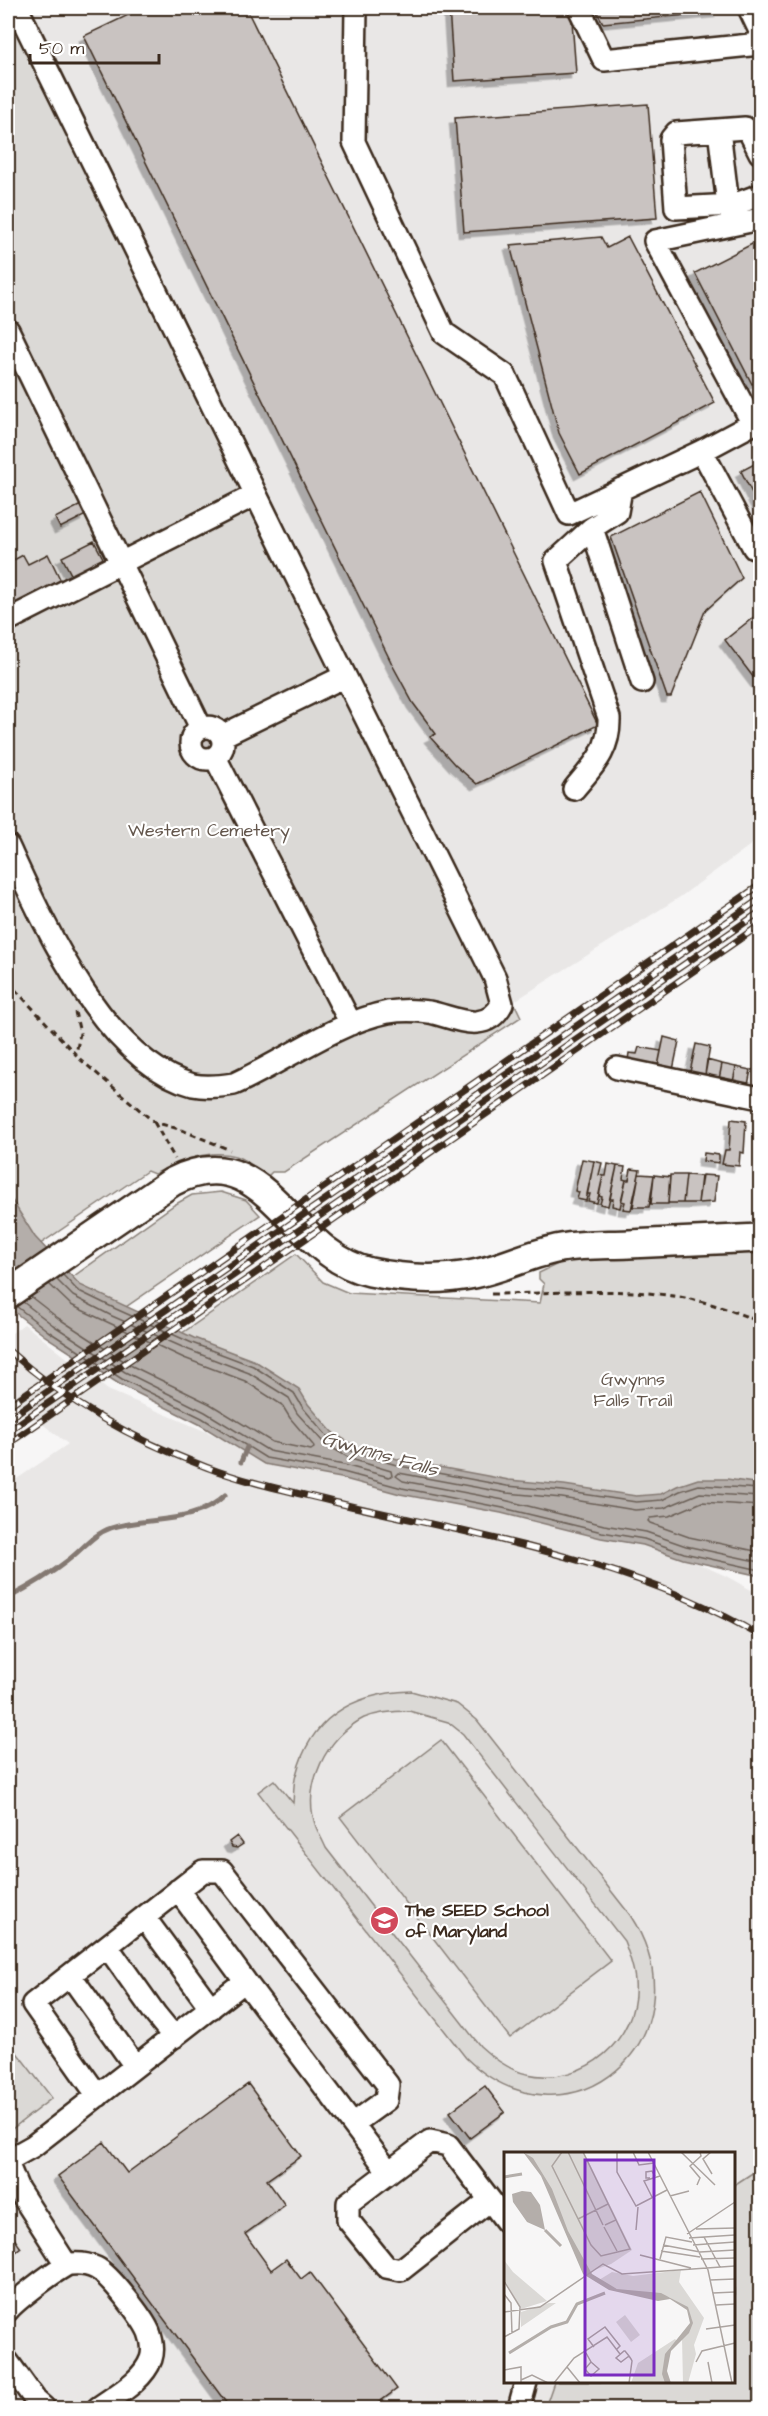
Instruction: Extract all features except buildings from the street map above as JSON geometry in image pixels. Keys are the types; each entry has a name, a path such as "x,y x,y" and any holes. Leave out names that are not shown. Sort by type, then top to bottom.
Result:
{"main road":[{"path":"8,1294 178,1179 205,1171 223,1171 243,1176 261,1187 316,1245 339,1262 362,1271 387,1276 442,1278 474,1274 562,1248 760,1238"}],"street":[{"path":"356,8 354,142 444,333 505,375 569,514 702,451 757,422 655,241 760,219"},
{"path":"579,8 604,60 760,44"},
{"path":"748,8 760,31"},
{"path":"8,846 60,955 85,993 124,1041 151,1064 172,1077 194,1085 214,1087 234,1084 351,1024 387,1012 408,1010 477,1022 487,1020 497,1014 502,1004 495,978 15,14"},
{"path":"760,153 750,132 745,128 676,133 671,139 676,208 728,206 760,195"},
{"path":"719,130 728,206"},
{"path":"8,330 201,728"},
{"path":"702,451 754,548"},
{"path":"574,789 601,756 610,736 609,718 556,561 592,528 616,513 621,489"},
{"path":"8,620 255,495"},
{"path":"592,528 642,682"},
{"path":"222,736 345,676"},
{"path":"209,727 217,730 222,736 224,744 221,752 215,757 207,759 198,756 192,750 191,741 194,733 201,728 209,727"},
{"path":"215,757 351,1024"},
{"path":"617,1068 760,1098"},
{"path":"98,2096 33,2004 203,1871 222,1871 388,2085 386,2100 353,2124"},
{"path":"178,1890 389,2172"},
{"path":"144,1917 211,2008"},
{"path":"107,1946 174,2037"},
{"path":"70,1976 135,2067"},
{"path":"8,2160 33,2146 245,1981"},
{"path":"490,2200 401,2270 386,2267 348,2220 348,2204 430,2141 448,2145 490,2200 504,2218"},
{"path":"8,2165 18,2189 66,2264"},
{"path":"8,2310 66,2264 81,2264 95,2268 107,2276 144,2323 152,2345 152,2357 146,2370 135,2381 98,2409"},
{"path":"8,2362 44,2409"},
{"path":"519,2409 526,2383"}],"path":[{"path":"8,982 76,1054 154,1122 178,1179"},
{"path":"71,1003 80,1033 76,1054"},
{"path":"487,1294 603,1292 660,1294 714,1304 760,1322"}],"shaded area":[{"path":"31,8 760,8 760,838 680,897 513,1002 365,690"},
{"name":"The SEED School of Maryland","path":"24,1324 108,1390 254,1452 656,1545 726,1576 760,1595 760,2168 735,2184 735,2152 504,2152 504,2383 554,2383 545,2408 8,2408 8,1485 68,1444 8,1397 8,1336"}],"green space":[{"name":"Western Cemetery","path":"8,8 31,8 365,690 521,1017 284,1172 272,1172 268,1176 239,1157 225,1154 193,1158 154,1174 147,1171 8,1266"},
{"path":"221,1192 246,1200 260,1215 82,1337 43,1298 174,1205 192,1195"},
{"name":"Gwynns Falls Trail","path":"760,1252 760,1503 630,1518 398,1476 155,1352 296,1254 323,1282 349,1293 540,1303 544,1284 539,1279 539,1273 564,1261"},
{"path":"411,1691 457,1704 477,1720 630,1915 650,1961 653,2003 640,2041 617,2070 584,2089 546,2095 506,2086 466,2058 258,1792 274,1780 293,1803 295,1778 303,1755 312,1737 324,1723 354,1703 390,1693","holes":["398,1711 409,1711 448,1722 463,1734 624,1941 634,1971 634,2002 628,2022 618,2039 588,2066 569,2073 548,2076 527,2074 514,2070 490,2055 480,2046 326,1848 316,1827 312,1811 312,1795 320,1764 339,1737 351,1726 370,1716"]},
{"path":"441,1740 611,1961 510,2038 340,1817"},
{"path":"8,2041 52,2098 8,2132"},
{"path":"760,2168 760,2408 545,2408 554,2383 735,2383 735,2184"}],"water":[{"name":"Gwynns Falls","path":"8,1194 35,1237 80,1285 194,1338 255,1361 299,1389 308,1404 332,1432 356,1447 401,1460 509,1480 564,1485 636,1496 661,1494 698,1479 727,1479 760,1484 760,1576 683,1559 643,1545 601,1538 501,1513 400,1494 341,1478 264,1464 199,1424 119,1384 45,1336 8,1307"}],"waterway":[{"path":"241,1462 247,1447"},
{"path":"8,1598 53,1572 93,1538 111,1528 199,1512 225,1495"}],"railway":[{"path":"8,1406 760,885"},
{"path":"8,1419 760,899"},
{"path":"8,1431 760,912"},
{"path":"8,1444 760,925"},
{"path":"8,1350 54,1387 101,1418 152,1444 206,1467 271,1487 500,1540 609,1570 661,1588 712,1610 760,1636"}],"place":[{"name":"The SEED School of Maryland","path":"384,1920"}]}
